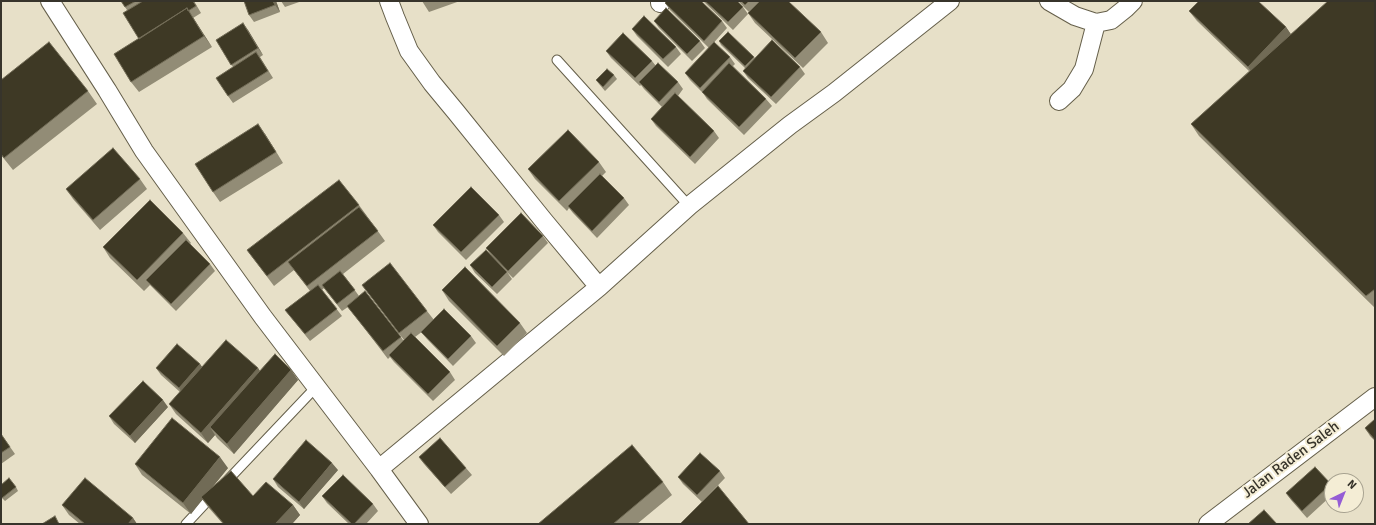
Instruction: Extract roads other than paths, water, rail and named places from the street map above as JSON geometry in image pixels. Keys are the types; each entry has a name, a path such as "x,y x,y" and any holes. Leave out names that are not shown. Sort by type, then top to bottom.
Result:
{"street":[{"path":"50,1 144,151 264,317 419,524"},
{"path":"389,1 408,51 544,222 599,287"},
{"path":"379,469 599,287 689,206 790,125 834,93 950,1"},
{"path":"1048,1 1068,12 1096,23 1111,20 1133,1"},
{"path":"1059,101 1072,89 1084,68 1096,23"},
{"name":"Jalan Raden Saleh","path":"1208,524 1375,397"}],"lane":[{"path":"557,60 689,206"},
{"path":"186,524 316,387"}]}
